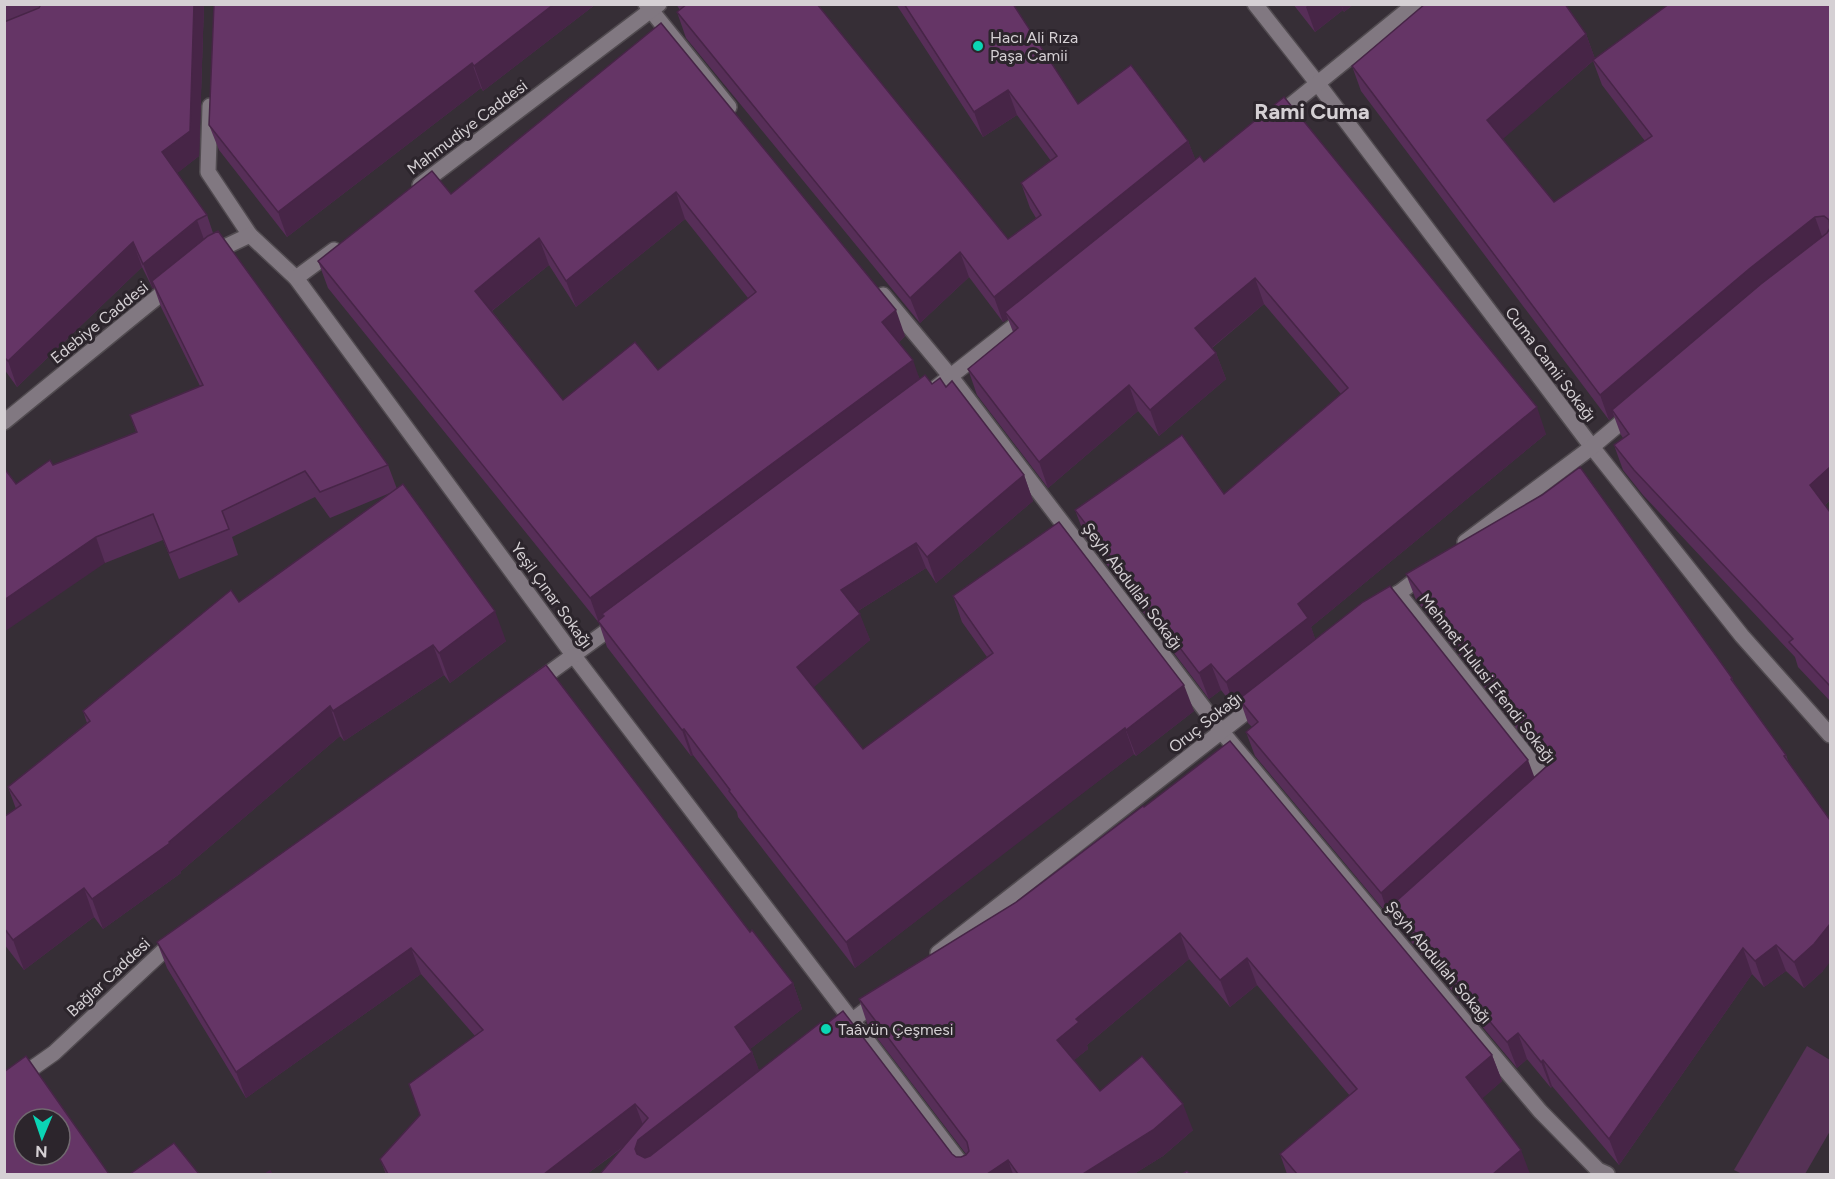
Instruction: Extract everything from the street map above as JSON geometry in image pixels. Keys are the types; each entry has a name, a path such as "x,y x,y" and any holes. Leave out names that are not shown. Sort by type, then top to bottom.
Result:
{"street":[{"name":"Cuma Camii Sokağı","path":"1255,4 1592,447 1742,636 1830,735"},
{"path":"1263,128 1415,4"},
{"path":"652,7 742,122"},
{"name":"Mahmudiye Caddesi","path":"408,194 652,7"},
{"name":"Yeşil Çınar Sokağı","path":"211,88 208,172 250,235 296,278 573,656 969,1174"},
{"path":"202,260 250,235"},
{"path":"296,278 343,243"},
{"name":"Edebiye Caddesi","path":"4,422 184,275"},
{"name":"Şeyh Abdullah Sokağı","path":"870,279 951,377 1222,732 1394,926 1540,1111 1598,1170 1607,1174"},
{"path":"913,405 1043,304"},
{"path":"1453,551 1592,447 1646,401"},
{"path":"1370,615 1435,565"},
{"name":"Mehmet Hulusi Efendi Sokağı","path":"1398,593 1550,784 1533,800"},
{"path":"525,690 630,614"},
{"name":"Oruç Sokağı","path":"926,963 1268,695"},
{"name":"Bağlar Caddesi","path":"4,1088 54,1053 168,946 187,932"},
{"path":"824,1042 889,991"}],"shaded area":[{"path":"1807,1046 1830,1060 1830,1131 1805,1174 1742,1174 1734,1170"}],"building":[{"path":"41,4 194,4 190,131 162,152 207,215 197,220 143,264 133,242 8,361 4,357 4,22 39,8"},
{"path":"214,4 554,4 474,66 472,63 278,212 209,125"},
{"path":"687,4 817,4 1008,239 1041,215 1021,183 1057,156 1008,90 974,112 904,4 1013,4 1078,104 1131,65 1188,141 994,297 960,252 910,298 677,12"},
{"path":"1425,4 1565,4 1586,34 1487,120 1554,202 1652,136 1593,60 1669,4 1830,4 1830,228 1829,220 1824,216 1815,217 1749,269 1600,395 1352,66"},
{"path":"661,23 896,310 882,322 913,360 590,598 318,261 432,171 451,194","holes":["676,192 756,292 658,370 635,342 563,400 475,291 539,238 566,281"]},
{"path":"1284,97 1537,407 1298,604 1308,618 1226,682 1211,664 1199,673 1075,510 1182,435 1224,494 1348,388 1255,278 1195,328 1216,353 1150,410 1129,385 1039,462 968,369 1018,328 1005,312 1200,156 1204,162"},
{"path":"1830,228 1830,467 1810,485 1830,512 1830,686 1789,642 1793,639 1634,470 1614,445 1629,434 1612,410 1761,284 1827,233"},
{"path":"218,231 388,465 320,492 305,471 222,511 229,529 169,553 153,514 96,537 4,600 4,468 16,484 50,460 53,465 137,432 130,415 203,385 152,281 208,236"},
{"path":"925,375 932,384 940,378 946,387 952,381 1024,475 927,557 916,543 841,590 860,614 797,667 863,749 993,653 953,596 1059,522 1184,685 846,942 684,729 682,730 598,621 604,616 602,614"},
{"path":"1580,467 1732,678 1830,820 1830,924 1814,944 1794,962 1776,945 1755,961 1743,948 1609,1139 1518,1033 1507,1042 1392,905 1550,761 1550,757 1406,574 1542,495"},
{"path":"403,484 495,611 439,653 433,645 333,711 330,706 170,843 92,899 84,888 13,940 4,928 4,817 21,805 8,787 90,721 83,711 231,590 239,602"},
{"path":"1390,586 1528,760 1381,893 1246,732 1258,722 1239,699 1363,602"},
{"path":"546,665 750,932 752,930 793,983 735,1027 752,1052 638,1140 635,1149 637,1154 645,1158 820,1023 823,1022 825,1025 843,1011 952,1154 956,1157 966,1155 969,1151 967,1142 859,999 1015,903 1230,741 1492,1055 1466,1077 1521,1150 1493,1174 1297,1174 1280,1154 1357,1089 1247,958 1220,980 1180,933 1076,1019 1079,1022 1057,1040 1100,1091 1142,1056 1183,1104 1153,1130 1083,1174 1018,1174 1008,1160 987,1174 600,1174 648,1118 635,1104 544,1174 388,1174 380,1159 420,1115 409,1084 483,1030 411,948 236,1072 157,942"},
{"path":"26,1056 62,1107 12,1107 12,1167 72,1167 72,1121 109,1174 4,1174 4,1072"},
{"path":"174,1143 199,1174 130,1174"}],"place":[{"name":"Hacı Ali Rıza Paşa Camii","path":"978,46"},
{"name":"Taâvün Çeşmesi","path":"826,1029"}],"district":[{"name":"Rami Cuma","path":"1312,111"}]}
